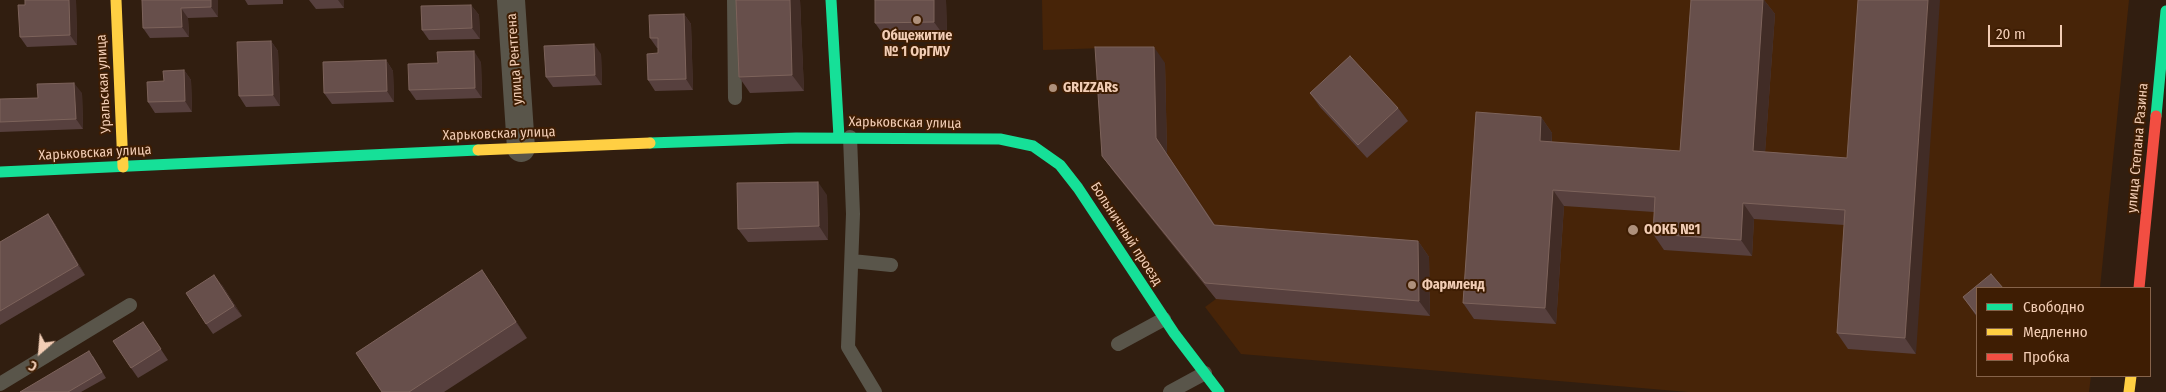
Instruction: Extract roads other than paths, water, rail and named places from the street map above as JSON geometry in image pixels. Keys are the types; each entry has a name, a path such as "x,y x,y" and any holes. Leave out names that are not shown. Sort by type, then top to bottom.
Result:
{"street":[{"name":"Уральская улица","path":"116,0 123,166"},
{"name":"улица Рентгена","path":"511,0 521,148"},
{"path":"831,0 844,137"},
{"name":"улица Степана Разина","path":"2139,287 2166,11"},
{"name":"Харьковская улица","path":"0,172 521,148 844,137 1000,139"},
{"name":"Больничный проезд","path":"1000,139 1033,146 1060,165 1078,188 1164,319 1219,392"},
{"name":"Больничный проезд","path":"1205,373 1231,387"},
{"path":"2129,392 2131,377"}],"lane":[{"path":"734,0 735,98"},
{"path":"844,137 854,214 848,347 875,392"},
{"path":"852,261 892,265"},
{"path":"0,384 130,305"},
{"path":"1118,344 1164,319"},
{"path":"1170,392 1205,373"}],"place":[{"name":"Общежитие № 1 ОрГМУ","path":"917,20"},
{"name":"GRIZZARs","path":"1053,88"},
{"name":"ООКБ №1","path":"1633,230"},
{"name":"Фармленд","path":"1412,285"}]}
